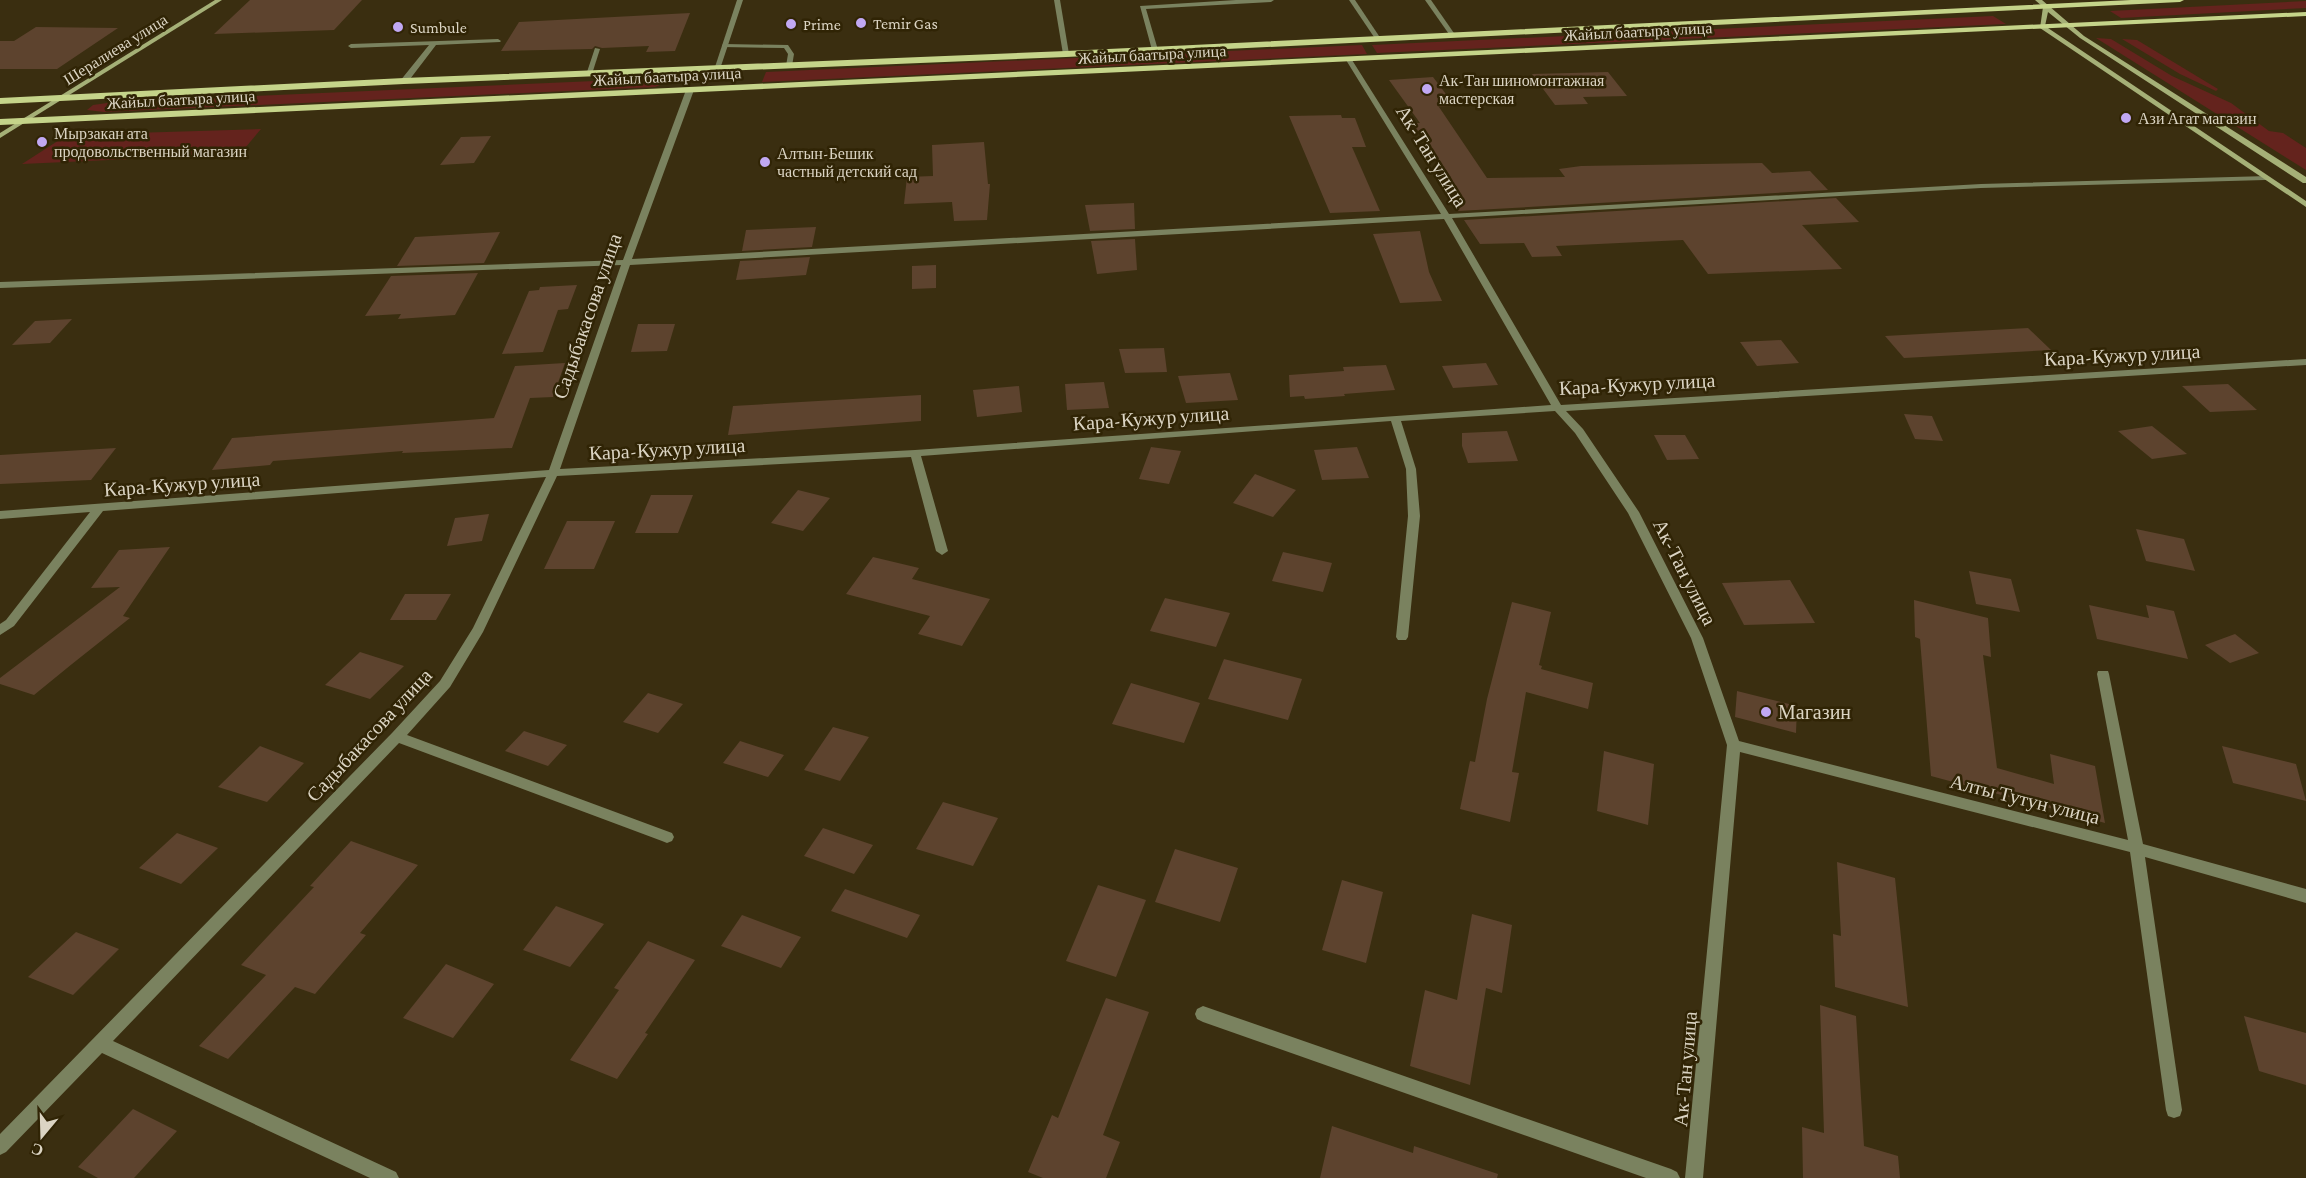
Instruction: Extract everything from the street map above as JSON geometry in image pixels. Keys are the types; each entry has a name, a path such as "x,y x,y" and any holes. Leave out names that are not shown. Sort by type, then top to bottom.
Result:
{"main road":[{"name":"Шералиева улица","path":"0,136 219,0"},
{"path":"2038,0 2067,26 2306,181"},
{"name":"Жайыл баатыра улица","path":"0,101 404,81 1155,50 2180,0"},
{"path":"2046,7 2042,27 2306,205"},
{"name":"Жайыл баатыра улица","path":"0,122 2306,14"},
{"path":"690,90 716,69"}],"street":[{"path":"716,69 740,0"},
{"path":"1057,0 1066,54"},
{"path":"1155,50 1141,3 1271,0"},
{"path":"1352,0 1378,39"},
{"path":"1428,0 1453,36"},
{"path":"351,46 498,41"},
{"path":"404,81 434,43"},
{"path":"724,46 786,46 790,54 789,66"},
{"path":"588,74 597,50"},
{"name":"Ак-Тан улица","path":"1348,60 1448,218 1557,407 1578,431 1633,512 1697,638 1734,745 1694,1178"},
{"name":"Садыбакасова улица","path":"0,1146 397,737 445,684 479,629 553,473 690,90"},
{"path":"0,285 655,261 1448,218 1981,186 2265,178"},
{"name":"Кара-Кужур улица","path":"0,515 553,473 915,453 1557,407 2306,362"},
{"path":"1395,418 1411,469 1414,516 1402,637"},
{"path":"915,453 942,551"},
{"path":"0,630 10,623 99,508"},
{"path":"2103,674 2137,848 2174,1110"},
{"path":"397,737 667,837"},
{"name":"Алты Тутун улица","path":"1734,745 2137,848 2306,896"},
{"path":"1203,1014 1671,1178"},
{"path":"101,1044 390,1178"}],"shaded area":[{"path":"2306,1 2306,8 2121,18 2110,11"},
{"path":"1993,16 2006,24 1377,53 1372,45"},
{"path":"2096,38 2111,39 2172,76 2231,103 2269,131 2283,133 2306,148 2306,170"},
{"path":"2122,39 2137,40 2218,89 2216,91 2180,74"},
{"path":"1362,45 1367,54 762,82 766,72"},
{"path":"668,79 668,82 655,87 104,112 87,110 93,105 114,102"},
{"path":"261,129 240,154 22,164 67,135"}],"building":[{"path":"250,0 362,0 334,30 214,34"},
{"path":"690,13 675,51 646,52 649,46 602,48 595,46 592,49 501,51 519,22"},
{"path":"36,27 118,28 57,69 0,69 0,41 14,41"},
{"path":"1608,72 1627,96 1583,97 1588,104 1555,105 1532,74"},
{"path":"1433,77 1455,106 1439,107 1487,178 1565,177 1559,169 1581,166 1762,163 1772,173 1810,171 1828,190 1458,211 1434,174 1445,174 1413,123 1420,123 1389,80"},
{"path":"1341,115 1342,118 1355,118 1366,147 1352,147 1380,211 1330,213 1289,116"},
{"path":"491,136 474,163 440,165 461,137"},
{"path":"984,142 988,184 990,184 987,220 954,221 952,202 904,204 907,177 933,176 932,145"},
{"path":"1836,198 1859,222 1802,225 1842,269 1708,274 1683,240 1556,246 1562,256 1532,257 1524,243 1480,244 1464,220"},
{"path":"1134,203 1135,229 1090,231 1085,205"},
{"path":"816,227 812,247 742,251 746,230"},
{"path":"1420,231 1429,272 1442,301 1400,303 1373,234"},
{"path":"500,232 484,263 397,266 415,237"},
{"path":"1135,239 1137,270 1097,274 1091,241"},
{"path":"810,257 806,275 736,280 740,261"},
{"path":"936,265 936,288 912,289 912,266"},
{"path":"478,273 455,315 398,319 401,314 365,316 391,276"},
{"path":"577,285 568,309 558,310 543,352 502,354 529,291 539,290 540,287"},
{"path":"72,319 50,343 12,345 35,321"},
{"path":"638,324 675,324 667,351 631,352"},
{"path":"2028,328 2051,350 1904,358 1885,336"},
{"path":"1781,340 1799,363 1757,366 1740,342"},
{"path":"1164,348 1167,372 1125,373 1119,349"},
{"path":"565,363 553,397 530,398 512,448 402,453 403,451 273,461 270,465 212,470 232,438 494,418 515,366"},
{"path":"1486,363 1498,385 1453,388 1442,366"},
{"path":"1386,365 1395,390 1305,399 1304,396 1290,397 1289,375 1344,371 1343,367"},
{"path":"1230,373 1238,400 1186,403 1178,376"},
{"path":"1104,382 1109,408 1067,410 1065,384"},
{"path":"2228,384 2257,410 2210,412 2182,386"},
{"path":"1019,386 1022,412 977,417 973,390"},
{"path":"921,395 921,421 728,435 733,406"},
{"path":"1904,414 1932,416 1943,441 1915,439"},
{"path":"2152,426 2187,454 2152,459 2118,431"},
{"path":"1507,431 1518,461 1468,463 1462,446 1462,433"},
{"path":"1654,435 1685,435 1699,459 1667,460"},
{"path":"1151,447 1181,451 1169,484 1139,479"},
{"path":"1357,447 1369,478 1322,480 1314,450"},
{"path":"116,448 91,480 0,484 0,455"},
{"path":"1255,474 1296,490 1273,517 1233,503"},
{"path":"798,490 830,498 803,531 771,523"},
{"path":"651,495 693,495 678,533 635,533"},
{"path":"489,514 482,541 447,546 455,518"},
{"path":"567,521 615,521 594,569 544,569"},
{"path":"2136,529 2184,539 2195,571 2146,561"},
{"path":"170,547 123,616 130,618 34,695 0,684 0,678 120,587 91,588 119,550"},
{"path":"1283,552 1332,563 1323,592 1272,581"},
{"path":"873,557 919,568 912,579 990,599 962,646 918,634 930,616 846,594"},
{"path":"1969,571 2011,579 2020,612 1976,604"},
{"path":"1790,580 1815,623 1744,625 1722,583"},
{"path":"405,594 451,594 436,620 390,620"},
{"path":"1165,598 1230,613 1216,647 1150,631"},
{"path":"1914,600 1988,618 1991,657 1983,655 1997,768 2054,784 2050,754 2095,766 2105,823 1931,776 1920,639 1915,637"},
{"path":"1512,602 1551,612 1539,665 1542,666 1541,669 1593,683 1588,709 1526,692 1512,772 1519,773 1510,822 1460,809 1470,761 1475,762 1487,699"},
{"path":"2089,605 2149,618 2146,605 2174,611 2188,659 2097,639"},
{"path":"2235,634 2259,653 2230,663 2205,645"},
{"path":"360,652 404,666 370,699 325,685"},
{"path":"1224,659 1302,679 1288,720 1208,699"},
{"path":"1131,683 1200,703 1184,743 1112,724"},
{"name":"Магазин","path":"1737,691 1797,706 1796,733 1735,717"},
{"path":"648,693 683,704 658,733 623,722"},
{"path":"833,727 869,737 840,781 804,770"},
{"path":"524,731 567,745 548,766 505,751"},
{"path":"740,741 784,755 768,777 723,763"},
{"path":"260,746 304,763 267,802 218,787"},
{"path":"2222,746 2296,764 2306,801 2233,783"},
{"path":"1604,751 1654,764 1648,825 1597,811"},
{"path":"943,802 998,818 973,866 916,849"},
{"path":"823,828 873,845 854,874 804,856"},
{"path":"177,833 218,848 181,884 139,868"},
{"path":"351,841 418,865 360,933 366,935 315,994 295,987 228,1059 199,1046 266,975 241,965 314,887 310,886"},
{"path":"1175,849 1238,868 1220,922 1155,902"},
{"path":"1837,862 1895,878 1908,1007 1835,987 1833,934 1841,936"},
{"path":"1342,880 1383,892 1366,963 1322,950"},
{"path":"1098,885 1146,900 1116,977 1066,961"},
{"path":"845,889 920,915 907,938 831,911"},
{"path":"556,906 604,924 570,967 523,950"},
{"path":"1472,914 1512,925 1502,993 1486,988 1470,1085 1410,1066 1425,990 1457,1000"},
{"path":"742,915 801,937 781,968 721,946"},
{"path":"76,932 119,949 73,995 28,977"},
{"path":"648,941 695,960 645,1033 648,1034 617,1079 570,1060 619,990 614,988"},
{"path":"446,964 494,984 453,1038 403,1018"},
{"path":"1106,998 1149,1012 1103,1135 1120,1142 1106,1178 1043,1178 1028,1172 1052,1115 1058,1118"},
{"path":"1820,1005 1856,1016 1864,1146 1898,1156 1900,1178 1803,1178 1802,1127 1824,1133"},
{"path":"2244,1016 2306,1033 2306,1085 2259,1071"},
{"path":"133,1109 177,1131 134,1178 98,1178 78,1167"},
{"path":"1332,1126 1413,1153 1414,1146 1498,1174 1497,1178 1320,1178"}],"place":[{"name":"Temir Gas","path":"861,23"},
{"name":"Prime","path":"791,24"},
{"name":"Sumbule","path":"398,27"},
{"name":"Ак-Тан шиномонтажная мастерская","path":"1427,89"},
{"name":"Ази Агат магазин","path":"2126,118"},
{"name":"Мырзакан ата продовольственный магазин","path":"42,142"},
{"name":"Алтын-Бешик частный детский сад","path":"765,162"},
{"name":"Магазин","path":"1766,712"}]}
